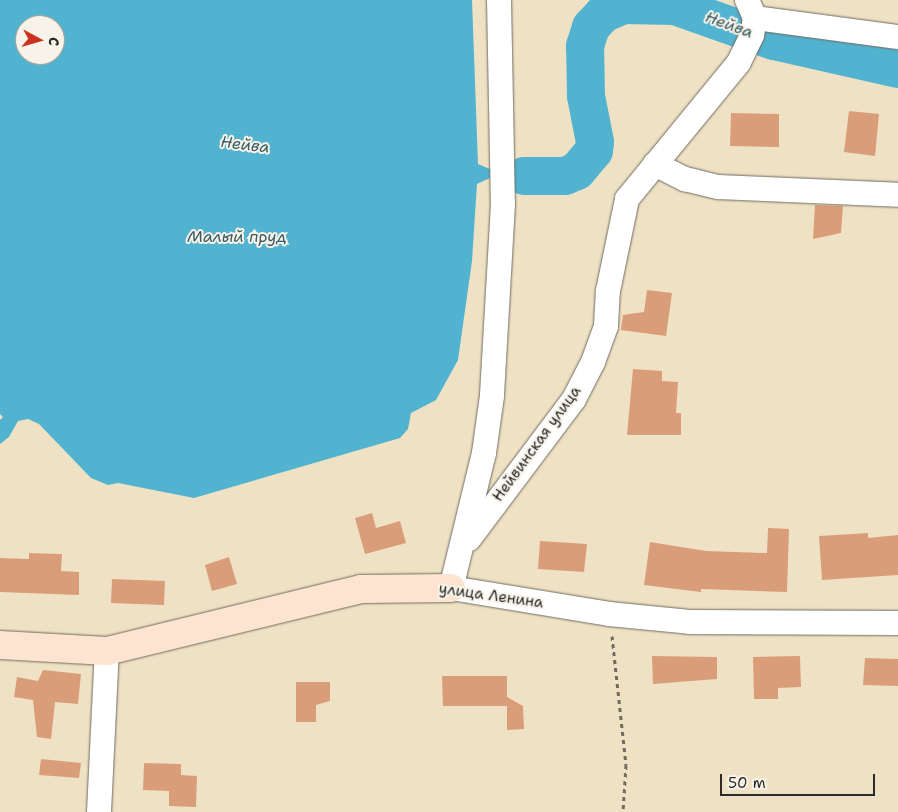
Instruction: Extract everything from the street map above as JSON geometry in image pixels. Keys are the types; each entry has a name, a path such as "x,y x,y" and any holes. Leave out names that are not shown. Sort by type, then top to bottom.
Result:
{"street":[{"path":"451,588 484,453 492,396 503,204 499,0"},
{"path":"751,9 898,37"},
{"name":"Нейвинская улица","path":"460,551 574,399 593,362 606,326 608,291 627,199 746,50 751,9"},
{"path":"655,164 685,179 718,187 898,195"},
{"name":"улица Ленина","path":"0,645 107,651 361,588 451,588 609,614 690,622 898,623"},
{"path":"99,812 107,651"}],"path":[{"path":"609,614 626,765 623,812"}],"water":[{"name":"Малый пруд","path":"0,0 472,0 478,164 490,169 490,178 477,184 472,261 458,360 436,400 411,413 408,429 400,438 194,498 118,483 108,485 91,478 39,424 28,419 18,421 9,437 0,444 0,420 3,417 0,414"}],"building":[{"path":"849,111 879,114 875,156 844,152"},
{"path":"731,113 779,114 779,147 730,146"},
{"path":"815,205 843,206 841,233 813,239"},
{"path":"647,290 672,293 666,336 621,330 623,315 644,312"},
{"path":"633,369 662,371 662,381 678,382 676,413 681,413 681,435 627,435"},
{"path":"372,513 376,528 400,521 406,543 365,554 355,518"},
{"path":"768,528 789,529 787,592 701,589 701,592 644,585 650,542 706,551 767,553"},
{"path":"868,533 868,538 898,535 898,575 822,580 819,536"},
{"path":"540,541 587,544 584,572 538,569"},
{"path":"29,553 62,554 61,571 79,572 79,595 0,592 0,558 29,559"},
{"path":"229,557 237,584 212,591 205,565"},
{"path":"112,579 165,581 164,605 111,603"},
{"path":"652,656 717,657 717,679 653,684"},
{"path":"800,656 801,687 778,688 778,699 754,699 753,657"},
{"path":"865,658 898,659 898,686 863,685"},
{"path":"43,670 81,674 78,704 55,702 51,739 37,737 33,700 14,697 17,677 38,681"},
{"path":"442,676 507,676 507,697 523,706 524,729 507,730 507,706 443,706"},
{"path":"296,682 330,682 330,701 316,705 316,722 296,722"},
{"path":"41,759 81,763 79,778 39,775"},
{"path":"144,763 181,764 181,775 197,776 196,807 169,806 169,791 143,790"}],"waterway":[{"name":"Нейва","path":"524,176 565,176 577,171 594,151 595,142 586,96 585,46 591,27 603,14 623,5 675,6 774,41 898,69"}]}
